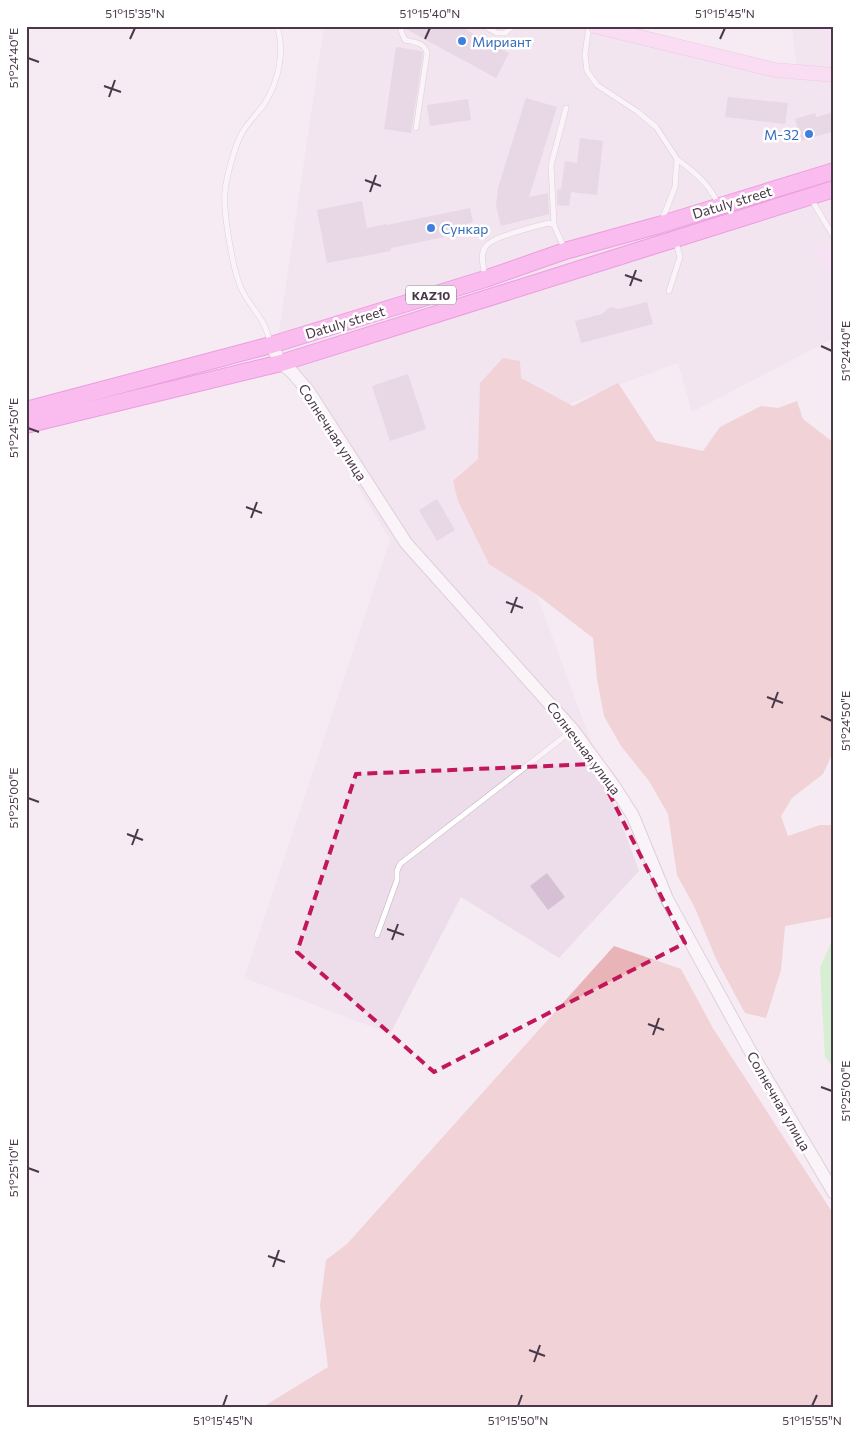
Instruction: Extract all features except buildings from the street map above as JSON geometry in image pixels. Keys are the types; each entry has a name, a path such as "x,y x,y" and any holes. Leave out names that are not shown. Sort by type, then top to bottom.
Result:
{"highway":[{"name":"Datuly street","path":"26,410 271,344 485,279 565,251 834,171"},
{"name":"Datuly street","path":"26,425 281,362 834,189"}],"main road":[{"path":"594,26 775,70 834,75"}],"street":[{"name":"Солнечная улица","path":"271,344 281,362 309,392 406,543 573,730 634,816 667,899 748,1046 834,1193"}],"lane":[{"path":"271,344 263,322 242,292 233,264 226,220 225,192 241,135 266,101 282,57 281,38 277,26"},
{"path":"402,26 401,30 405,40 422,45 427,53 416,128"},
{"path":"484,26 497,32 505,33 513,26"},
{"path":"589,26 586,54 587,71 597,85 638,112 656,127 677,159 706,182 719,206"},
{"path":"565,251 554,225 551,165 566,108"},
{"path":"659,224 675,188 677,159"},
{"path":"809,197 834,237"},
{"path":"485,279 482,255 485,246 493,240 549,222 554,225"},
{"path":"669,291 680,257 675,239"},
{"path":"377,935 397,880 397,871 400,864 573,730"}],"highlighted area":[{"path":"594,764 685,943 434,1072 297,952 356,774"}],"shaded area":[{"path":"324,26 631,26 797,72 792,26 834,26 834,338 692,412 678,363 507,427 502,501 639,871 559,958 461,897 390,1034 244,978 390,540 276,352"},
{"path":"823,26 834,26 834,61 827,62"},
{"path":"834,244 834,277 812,250"},
{"path":"503,358 520,361 521,378 573,406 618,383 656,441 703,451 720,427 761,406 778,408 797,401 803,419 834,443 834,750 823,774 792,798 781,816 788,836 820,825 834,825 834,917 785,926 781,970 766,1018 745,1013 717,961 694,906 677,875 668,814 649,781 621,746 604,716 597,679 593,638 536,594 489,564 458,501 453,481 478,459 480,383"},
{"path":"834,936 834,1069 825,1056 820,968"},
{"path":"614,946 681,969 714,1030 834,1215 834,1408 261,1408 328,1367 320,1306 326,1260 347,1244"}],"place":[{"name":"Мириант","path":"462,41"},
{"name":"M-32","path":"809,134"},
{"name":"Сункар","path":"431,228"}]}
